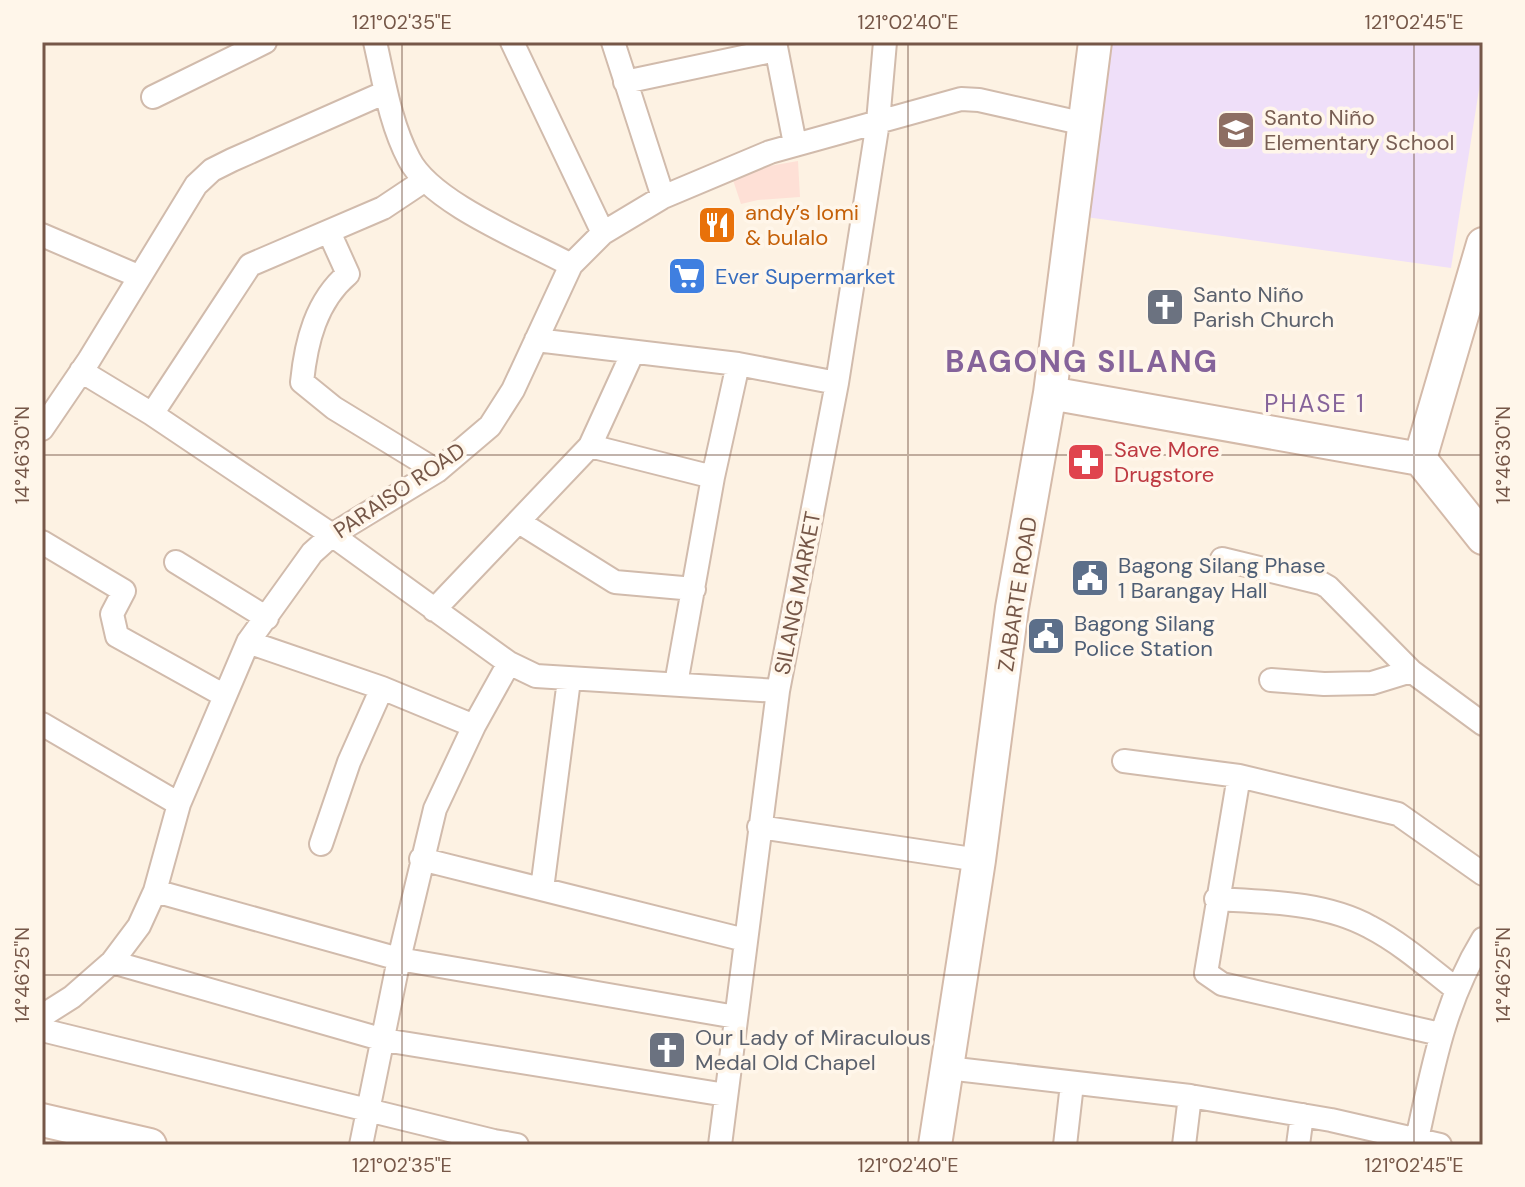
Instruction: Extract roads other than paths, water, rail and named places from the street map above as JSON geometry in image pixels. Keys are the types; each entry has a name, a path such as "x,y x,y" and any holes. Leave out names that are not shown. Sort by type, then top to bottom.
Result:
{"main road":[{"name":"ZABARTE ROAD","path":"935,1145 979,860 1012,608 1050,393 1095,42"},
{"path":"1420,459 1483,244"},
{"path":"1050,393 1420,459 1483,538"},
{"path":"42,1120 150,1145"}],"street":[{"path":"153,97 265,42"},
{"path":"375,42 398,136 410,162 425,180 450,200 571,265"},
{"path":"512,42 603,233"},
{"path":"613,42 663,197"},
{"name":"SILANG MARKET","path":"720,1145 778,691 837,383 878,122 885,42"},
{"path":"625,82 776,46 795,144"},
{"path":"42,429 196,185 212,170 386,92"},
{"name":"PARAISO ROAD","path":"42,1016 72,997 112,962 139,926 155,891 179,804 248,642 312,553 332,535 437,471 490,426 503,408 571,265 603,233 663,197 795,144 961,99 979,100 1085,124"},
{"path":"152,414 250,265 383,208 425,180"},
{"path":"329,232 348,274 331,289 305,346 302,382 343,414 437,471"},
{"path":"42,235 138,276"},
{"path":"536,340 738,364 837,383"},
{"path":"434,610 590,446 633,352"},
{"path":"676,684 713,477 738,364"},
{"path":"81,371 152,414 332,535 509,663 536,676 778,691"},
{"path":"590,446 713,477"},
{"path":"519,522 615,582 694,589"},
{"path":"42,542 124,591 112,614 117,636 225,696"},
{"path":"1222,559 1321,583 1345,603 1411,671 1483,724"},
{"path":"176,562 267,618"},
{"path":"248,642 382,688 474,726"},
{"path":"361,1145 421,859 435,809 474,726 509,663"},
{"path":"1271,680 1324,684 1372,683 1411,671"},
{"path":"542,889 569,680"},
{"path":"321,844 349,762 382,688"},
{"path":"42,724 179,804"},
{"path":"1124,761 1239,776 1398,814 1483,874"},
{"path":"1239,776 1206,973 1222,984 1440,1034"},
{"path":"759,827 979,860"},
{"path":"421,859 745,940"},
{"path":"155,891 399,959 736,1017"},
{"path":"1216,899 1270,903 1340,914 1368,925 1396,943 1456,989"},
{"path":"1417,1139 1440,1034 1456,989 1483,939"},
{"path":"112,962 384,1040 726,1095"},
{"path":"42,1030 494,1143 517,1145"},
{"path":"947,1068 1190,1096 1302,1115 1440,1145"},
{"path":"1065,1145 1072,1084"},
{"path":"1184,1145 1190,1096"},
{"path":"1298,1145 1302,1115"}],"place":[{"name":"Santo Niño Elementary School","path":"1236,130"},
{"name":"andy’s lomi & bulalo","path":"717,225"},
{"name":"Ever Supermarket","path":"687,276"},
{"name":"Santo Niño Parish Church","path":"1165,307"},
{"name":"Save More Drugstore","path":"1086,462"},
{"name":"Bagong Silang Phase 1 Barangay Hall","path":"1090,578"},
{"name":"Bagong Silang Police Station","path":"1046,636"},
{"name":"Our Lady of Miraculous Medal Old Chapel","path":"667,1050"}],"district":[{"name":"BAGONG SILANG","path":"1082,362"},
{"name":"PHASE 1","path":"1315,404"}]}
